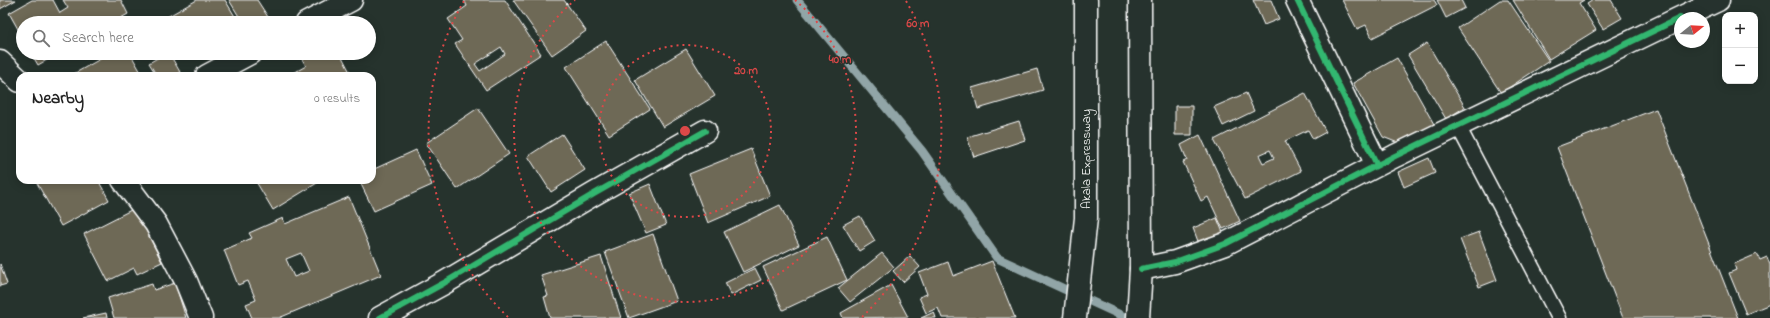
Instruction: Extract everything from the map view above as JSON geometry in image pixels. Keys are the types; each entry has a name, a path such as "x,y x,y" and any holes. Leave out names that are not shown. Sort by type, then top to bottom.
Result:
{"street":[{"path":"321,16 351,0"},
{"name":"Akala Expressway","path":"1075,314 1086,218 1086,0"},
{"path":"1139,315 1141,269 1140,0"},
{"path":"1297,0 1377,165"},
{"path":"1693,12 1718,0"},
{"path":"1141,269 1175,262 1225,244 1377,165 1674,21"},
{"path":"214,72 237,60"},
{"path":"0,62 16,77"},
{"path":"380,318 705,131"},
{"path":"126,184 156,224 186,281 201,318"}],"lane":[{"path":"1458,126 1559,318"}],"building":[{"path":"0,0 16,0 0,9"},
{"path":"32,0 53,0 60,13 68,8 63,0 121,0 128,14 124,16 16,16 16,26 9,13"},
{"path":"197,0 225,0 235,16 169,16"},
{"path":"229,0 257,0 267,16 239,16"},
{"path":"464,0 505,0 541,54 486,90 455,44 462,40 448,19 467,6","holes":["501,47 505,54 480,71 475,64"]},
{"path":"513,0 564,0 586,31 552,55"},
{"path":"1253,0 1271,0 1279,19 1264,25"},
{"path":"1342,0 1434,0 1437,5 1372,38 1366,25 1357,29"},
{"path":"1437,0 1461,0 1465,8 1446,18"},
{"path":"1500,0 1508,0 1549,61 1501,93 1458,28"},
{"path":"1513,0 1584,0 1579,3 1596,30 1549,59"},
{"path":"1593,0 1611,0 1622,18 1603,29 1587,4"},
{"path":"606,41 650,109 609,135 566,67"},
{"path":"1427,43 1465,107 1446,119 1408,55"},
{"path":"686,49 715,96 663,127 635,80"},
{"path":"1397,58 1435,126 1403,145 1383,137 1353,83"},
{"path":"35,60 47,60 38,65"},
{"path":"99,60 134,60 141,72 77,72"},
{"path":"154,60 173,60 180,72 155,72 149,63"},
{"path":"303,60 344,60 350,72 295,72 306,66"},
{"path":"1037,69 1043,90 978,109 972,88"},
{"path":"1246,93 1254,111 1223,126 1214,107"},
{"path":"1305,93 1326,132 1313,139 1308,130 1285,141 1301,171 1245,199 1214,140","holes":["1270,150 1274,158 1263,163 1259,155"]},
{"path":"1175,106 1192,106 1192,135 1175,135"},
{"path":"478,108 509,154 457,189 426,143"},
{"path":"1656,109 1738,318 1623,318 1557,147"},
{"path":"1019,121 1025,140 974,157 967,137"},
{"path":"562,134 585,170 551,192 528,156"},
{"path":"1200,135 1240,221 1223,229 1208,197 1201,201 1183,162 1187,160 1181,145"},
{"path":"751,149 770,196 708,223 689,174"},
{"path":"416,150 432,185 374,211 361,184 376,184 376,168"},
{"path":"1429,158 1435,173 1404,187 1398,172"},
{"path":"38,184 100,184 109,200 61,226"},
{"path":"257,184 315,184 273,210"},
{"path":"650,184 666,225 646,233 629,193"},
{"path":"349,197 381,275 279,318 252,318 246,304 256,300 248,281 238,285 224,250 252,238 249,233 283,218 285,224","holes":["301,253 309,271 294,277 286,259"]},
{"path":"780,205 799,245 743,272 724,232"},
{"path":"135,208 162,262 137,274 134,268 108,281 84,234"},
{"path":"860,216 875,241 859,251 843,225"},
{"path":"1217,218 1224,235 1199,244 1193,228"},
{"path":"1479,232 1497,280 1479,287 1460,239"},
{"path":"653,234 677,301 629,318 605,252"},
{"path":"827,237 847,280 783,310 763,267"},
{"path":"882,253 894,267 850,302 838,288"},
{"path":"1757,254 1760,260 1767,257 1770,265 1770,304 1746,314 1729,273 1736,270 1734,264"},
{"path":"601,256 621,318 550,318 544,297 548,296 541,275"},
{"path":"910,256 920,267 903,282 893,271"},
{"path":"992,261 1015,318 942,318 938,308 926,313 919,297 927,294 919,273 948,262 953,276"},
{"path":"0,264 7,284 0,286"},
{"path":"755,268 761,280 731,295 725,283"},
{"path":"175,283 186,318 114,318 108,298 152,284 154,290"},
{"path":"891,285 908,317 843,318 841,313"},
{"path":"934,312 936,318 921,318"},
{"path":"106,313 107,318 83,318"}],"waterway":[{"path":"797,0 922,151 997,258 1127,318"}],"cycle path":[{"path":"1297,0 1377,165"},
{"path":"1141,269 1175,262 1225,244 1395,156 1674,21"},
{"path":"380,318 444,283 594,194 705,131"}]}
